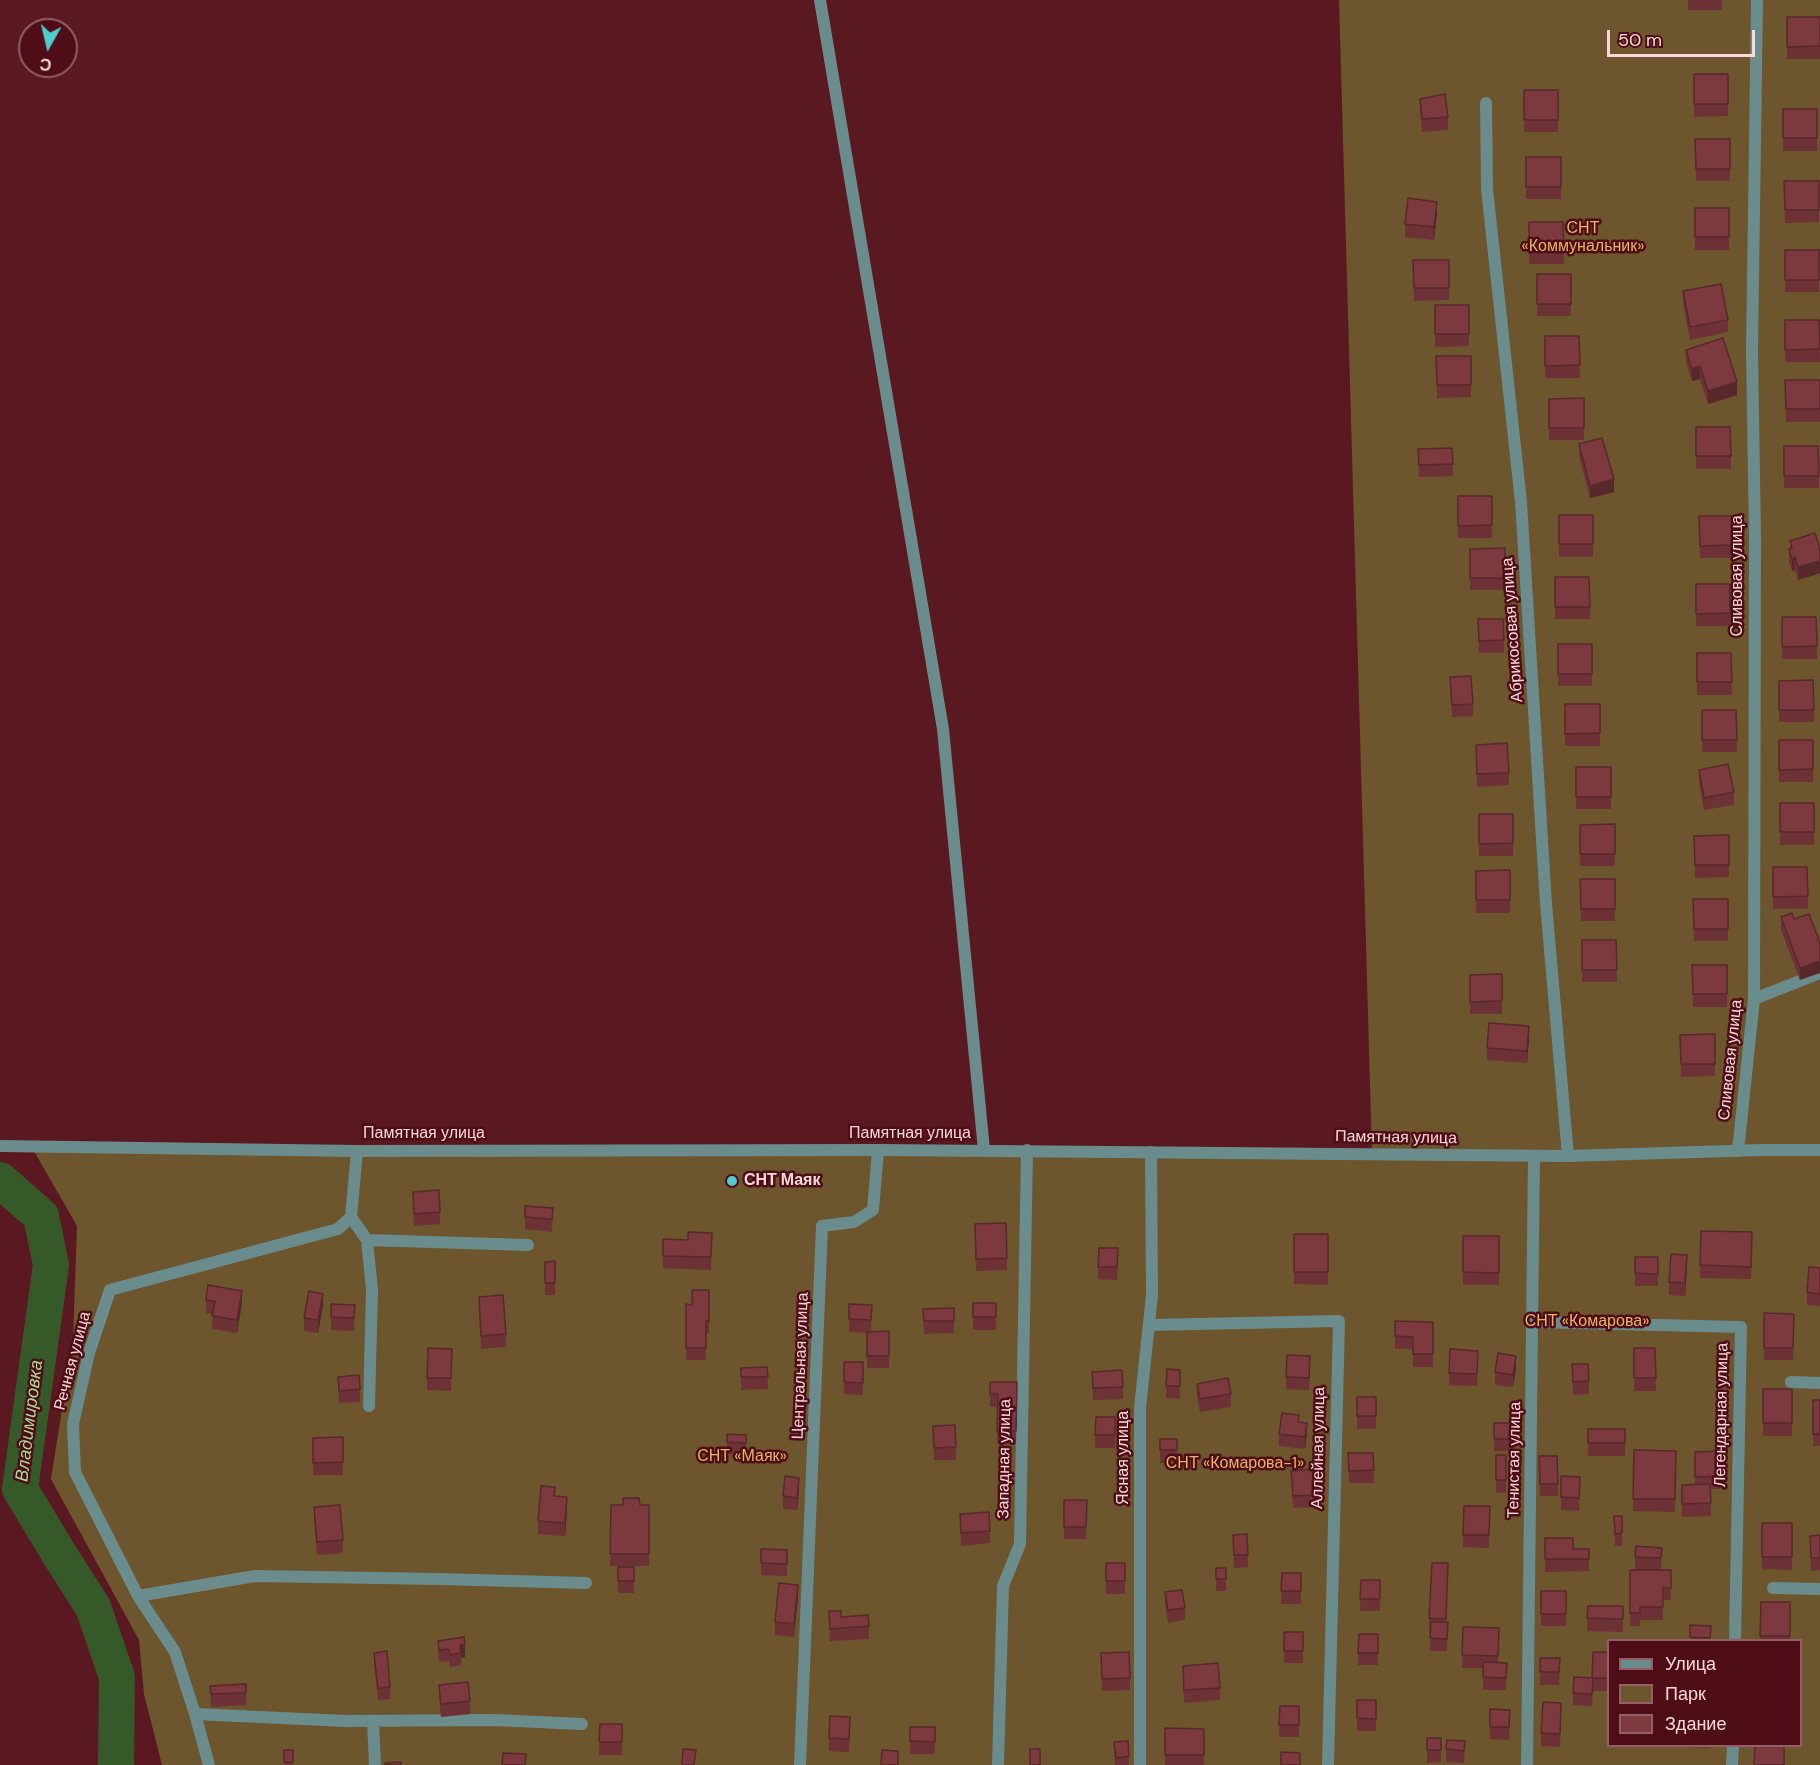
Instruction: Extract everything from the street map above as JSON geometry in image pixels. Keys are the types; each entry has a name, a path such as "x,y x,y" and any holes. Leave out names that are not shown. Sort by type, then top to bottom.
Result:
{"street":[{"path":"820,0 943,729 984,1150"},
{"name":"Сливовая улица","path":"1738,1151 1754,999 1755,538 1752,339 1756,0"},
{"name":"Абрикосовая улица","path":"1486,103 1487,189 1521,502 1546,903 1568,1156"},
{"path":"1754,999 1820,974"},
{"name":"Памятная улица","path":"0,1146 357,1151 1027,1150 1534,1156 1820,1150"},
{"name":"Центральная улица","path":"800,1765 822,1226 854,1222 873,1210 878,1150"},
{"name":"Западная улица","path":"998,1765 1003,1586 1020,1544 1027,1150"},
{"path":"357,1151 351,1217 367,1240 372,1290 369,1406"},
{"name":"Ясная улица","path":"1140,1765 1140,1408 1152,1295 1151,1152"},
{"name":"Тенистая улица","path":"1527,1765 1534,1156"},
{"name":"Речная улица","path":"209,1765 175,1652 138,1596 75,1472 73,1424 89,1353 111,1290 338,1229 351,1217"},
{"path":"367,1240 528,1245"},
{"name":"Аллейная улица","path":"1149,1325 1339,1321 1328,1765"},
{"name":"Легендарная улица","path":"1533,1322 1741,1327 1735,1639"},
{"path":"1791,1382 1820,1383"},
{"path":"138,1596 255,1576 586,1583"},
{"path":"1773,1588 1820,1589"},
{"path":"195,1714 346,1722 494,1720 582,1724"},
{"path":"372,1721 375,1765"},
{"path":"1732,1765 1733,1747"}],"green space":[{"path":"1339,0 1820,0 1820,1765 162,1765 144,1694 139,1640 51,1479 73,1340 77,1226 31,1146 1372,1154"}],"building":[{"path":"1787,17 1820,17 1820,46 1787,47"},
{"path":"1694,74 1728,74 1728,104 1694,104"},
{"path":"1524,90 1558,90 1558,120 1524,120"},
{"path":"1445,94 1448,117 1422,119 1420,99"},
{"path":"1783,109 1817,109 1817,138 1783,138"},
{"path":"1695,139 1730,139 1730,169 1696,169"},
{"path":"1526,157 1561,157 1561,187 1526,187"},
{"path":"1784,181 1819,181 1819,210 1785,210"},
{"path":"1408,198 1437,202 1434,227 1405,224"},
{"path":"1695,208 1729,208 1729,237 1695,237"},
{"path":"1529,222 1563,222 1564,252 1529,252"},
{"path":"1785,250 1819,250 1819,280 1785,280"},
{"path":"1413,260 1449,260 1449,288 1414,288"},
{"path":"1537,274 1571,274 1571,304 1537,304"},
{"path":"1721,284 1728,320 1690,327 1683,291"},
{"path":"1435,305 1469,305 1469,334 1435,334"},
{"path":"1785,320 1819,320 1820,349 1785,350"},
{"path":"1545,336 1579,336 1580,365 1545,366"},
{"path":"1723,338 1737,382 1708,391 1700,366 1692,369 1686,350"},
{"path":"1436,356 1471,356 1471,385 1437,385"},
{"path":"1785,380 1820,380 1820,409 1786,409"},
{"path":"1584,398 1584,428 1549,428 1549,399"},
{"path":"1696,427 1730,427 1731,456 1696,456"},
{"path":"1602,438 1614,479 1590,486 1579,444"},
{"path":"1784,446 1818,446 1819,476 1784,476"},
{"path":"1452,448 1453,464 1419,465 1418,449"},
{"path":"1458,496 1492,496 1492,525 1458,526"},
{"path":"1559,515 1593,515 1593,544 1559,544"},
{"path":"1699,516 1734,516 1734,545 1700,546"},
{"path":"1815,533 1820,549 1820,561 1798,567 1795,557 1792,559 1789,549 1792,548 1790,541"},
{"path":"1505,548 1505,578 1470,578 1470,549"},
{"path":"1555,577 1589,577 1590,607 1555,607"},
{"path":"1696,584 1730,584 1730,613 1696,614"},
{"path":"1782,617 1816,617 1817,646 1782,647"},
{"path":"1478,619 1503,619 1504,640 1479,641"},
{"path":"1558,644 1592,644 1592,674 1558,674"},
{"path":"1697,653 1731,653 1732,682 1697,682"},
{"path":"1471,676 1473,704 1452,705 1450,677"},
{"path":"1813,680 1814,710 1779,710 1779,681"},
{"path":"1565,704 1600,704 1600,733 1565,734"},
{"path":"1702,710 1736,710 1737,740 1702,740"},
{"path":"1779,740 1813,740 1813,769 1779,770"},
{"path":"1507,743 1509,773 1477,774 1476,745"},
{"path":"1728,764 1734,792 1704,798 1699,770"},
{"path":"1576,767 1611,767 1611,797 1576,797"},
{"path":"1780,803 1814,803 1814,832 1780,832"},
{"path":"1479,814 1513,814 1513,843 1479,844"},
{"path":"1615,824 1615,854 1580,854 1580,825"},
{"path":"1729,835 1729,865 1695,865 1694,836"},
{"path":"1773,867 1807,867 1808,896 1773,897"},
{"path":"1510,870 1510,900 1476,900 1476,871"},
{"path":"1580,879 1615,879 1615,909 1581,909"},
{"path":"1693,899 1728,899 1728,929 1694,929"},
{"path":"1792,913 1794,919 1809,914 1820,943 1820,961 1800,968 1781,917"},
{"path":"1582,940 1616,940 1617,970 1582,970"},
{"path":"1692,965 1727,965 1727,994 1693,994"},
{"path":"1502,974 1502,1001 1470,1002 1470,975"},
{"path":"1489,1023 1529,1026 1527,1051 1487,1048"},
{"path":"1715,1034 1715,1064 1681,1064 1680,1035"},
{"path":"439,1190 440,1212 414,1214 413,1192"},
{"path":"525,1206 553,1208 552,1219 525,1217"},
{"path":"1006,1223 1007,1258 976,1259 975,1224"},
{"path":"1701,1231 1752,1232 1751,1267 1700,1265"},
{"path":"688,1232 712,1233 711,1257 663,1256 663,1239 688,1240"},
{"path":"1294,1234 1328,1234 1328,1272 1294,1272"},
{"path":"1463,1236 1499,1236 1499,1273 1463,1272"},
{"path":"1099,1248 1118,1248 1117,1267 1098,1267"},
{"path":"1671,1254 1687,1255 1685,1283 1669,1282"},
{"path":"1635,1257 1658,1257 1658,1274 1635,1273"},
{"path":"555,1261 555,1283 545,1283 545,1262"},
{"path":"1809,1267 1820,1268 1820,1294 1807,1292"},
{"path":"208,1285 242,1291 237,1320 212,1316 215,1301 206,1300"},
{"path":"692,1290 709,1290 706,1348 686,1348 686,1304 692,1305"},
{"path":"309,1291 323,1294 318,1320 304,1318"},
{"path":"503,1295 506,1334 481,1336 479,1297"},
{"path":"973,1303 996,1303 996,1317 973,1317"},
{"path":"331,1304 355,1305 354,1318 331,1317"},
{"path":"849,1304 872,1305 871,1320 849,1319"},
{"path":"954,1308 954,1321 924,1321 923,1309"},
{"path":"1764,1313 1794,1314 1793,1348 1764,1348"},
{"path":"1395,1321 1433,1322 1433,1354 1413,1354 1413,1337 1395,1336"},
{"path":"889,1331 889,1356 867,1356 867,1332"},
{"path":"428,1348 452,1349 451,1378 427,1378"},
{"path":"1634,1348 1655,1348 1656,1378 1634,1378"},
{"path":"1450,1349 1478,1351 1477,1374 1449,1373"},
{"path":"1498,1353 1516,1356 1513,1375 1495,1372"},
{"path":"1287,1355 1310,1356 1309,1378 1286,1377"},
{"path":"844,1362 863,1362 863,1383 844,1382"},
{"path":"1572,1364 1588,1364 1589,1381 1573,1382"},
{"path":"767,1367 768,1377 741,1377 741,1368"},
{"path":"1167,1369 1180,1370 1180,1386 1166,1386"},
{"path":"1122,1370 1123,1387 1093,1388 1092,1372"},
{"path":"359,1375 360,1389 339,1391 338,1377"},
{"path":"1228,1378 1231,1394 1200,1399 1197,1384"},
{"path":"990,1382 1017,1382 1016,1431 997,1432 998,1394 990,1394"},
{"path":"1763,1389 1792,1389 1792,1423 1763,1423"},
{"path":"1357,1397 1376,1397 1376,1416 1357,1416"},
{"path":"1813,1400 1820,1400 1820,1434 1813,1434"},
{"path":"1282,1413 1299,1415 1298,1422 1307,1423 1305,1437 1279,1434"},
{"path":"1096,1417 1115,1417 1115,1435 1095,1435"},
{"path":"1494,1423 1514,1423 1514,1439 1494,1439"},
{"path":"955,1425 956,1447 934,1448 933,1426"},
{"path":"1588,1429 1625,1429 1625,1443 1588,1443"},
{"path":"727,1434 746,1435 746,1443 727,1442"},
{"path":"343,1437 343,1462 313,1463 313,1438"},
{"path":"1160,1439 1177,1439 1177,1450 1160,1450"},
{"path":"1634,1450 1676,1451 1675,1499 1633,1499"},
{"path":"1720,1451 1720,1476 1695,1477 1695,1452"},
{"path":"1348,1453 1373,1453 1374,1470 1349,1471"},
{"path":"1496,1455 1506,1455 1506,1480 1496,1480"},
{"path":"1539,1456 1557,1456 1558,1484 1540,1484"},
{"path":"1314,1469 1316,1495 1293,1496 1291,1471"},
{"path":"785,1476 799,1478 797,1498 783,1496"},
{"path":"1561,1476 1580,1477 1579,1498 1561,1497"},
{"path":"1710,1484 1711,1503 1682,1504 1682,1485"},
{"path":"541,1486 555,1487 554,1496 567,1497 565,1523 538,1521"},
{"path":"623,1498 639,1498 640,1505 649,1505 649,1554 610,1554 611,1505 623,1505"},
{"path":"1064,1500 1087,1500 1086,1527 1064,1527"},
{"path":"340,1505 343,1540 317,1542 314,1507"},
{"path":"1464,1506 1490,1506 1489,1535 1463,1535"},
{"path":"989,1512 990,1531 961,1533 960,1514"},
{"path":"1614,1516 1622,1516 1622,1533 1615,1534"},
{"path":"1762,1523 1792,1523 1792,1557 1762,1557"},
{"path":"1247,1534 1248,1555 1234,1555 1233,1535"},
{"path":"1820,1535 1820,1558 1811,1558 1810,1536"},
{"path":"1545,1538 1573,1538 1573,1549 1589,1549 1589,1559 1545,1559"},
{"path":"1636,1546 1662,1548 1661,1558 1635,1557"},
{"path":"761,1549 787,1550 787,1564 761,1563"},
{"path":"1106,1563 1125,1563 1125,1581 1106,1581"},
{"path":"1432,1563 1448,1563 1446,1619 1429,1618"},
{"path":"618,1567 634,1567 634,1581 618,1581"},
{"path":"1216,1568 1226,1568 1226,1579 1216,1579"},
{"path":"1630,1570 1671,1570 1671,1588 1663,1588 1663,1607 1640,1607 1640,1613 1630,1613"},
{"path":"1282,1573 1301,1573 1301,1591 1281,1591"},
{"path":"1361,1580 1380,1580 1380,1599 1360,1599"},
{"path":"779,1583 798,1585 794,1624 775,1622"},
{"path":"1182,1590 1185,1608 1168,1610 1165,1592"},
{"path":"1541,1591 1566,1591 1566,1614 1541,1614"},
{"path":"1761,1602 1790,1602 1790,1636 1760,1636"},
{"path":"1588,1606 1623,1606 1623,1619 1587,1618"},
{"path":"829,1611 841,1611 841,1617 868,1615 869,1626 830,1629"},
{"path":"1431,1622 1448,1622 1447,1639 1430,1638"},
{"path":"1690,1625 1711,1626 1710,1638 1690,1637"},
{"path":"1463,1627 1499,1628 1498,1656 1462,1655"},
{"path":"1284,1632 1303,1632 1303,1651 1284,1651"},
{"path":"1359,1634 1378,1634 1378,1653 1358,1653"},
{"path":"464,1637 465,1644 460,1645 461,1653 450,1655 449,1649 439,1650 438,1641"},
{"path":"387,1651 390,1687 378,1688 374,1653"},
{"path":"1129,1652 1130,1678 1102,1679 1101,1653"},
{"path":"1593,1652 1607,1652 1607,1678 1592,1678"},
{"path":"1540,1658 1560,1658 1559,1672 1540,1672"},
{"path":"1483,1662 1507,1663 1506,1678 1483,1677"},
{"path":"1218,1663 1220,1688 1184,1690 1183,1666"},
{"path":"1574,1677 1593,1678 1592,1694 1573,1693"},
{"path":"468,1682 470,1701 441,1704 439,1685"},
{"path":"246,1684 246,1693 211,1694 210,1686"},
{"path":"1357,1700 1376,1700 1376,1719 1357,1718"},
{"path":"1543,1702 1561,1703 1560,1734 1541,1733"},
{"path":"1280,1706 1299,1706 1299,1725 1279,1725"},
{"path":"1490,1709 1510,1710 1509,1727 1490,1727"},
{"path":"830,1716 850,1717 849,1739 829,1738"},
{"path":"600,1724 622,1724 622,1742 599,1742"},
{"path":"910,1727 935,1727 935,1742 910,1741"},
{"path":"1165,1728 1204,1729 1204,1755 1165,1755"},
{"path":"1427,1738 1441,1738 1441,1750 1427,1750"},
{"path":"1447,1740 1465,1741 1464,1751 1446,1749"},
{"path":"1128,1741 1129,1756 1116,1758 1114,1742"},
{"path":"1755,1747 1784,1747 1784,1765 1754,1765"},
{"path":"683,1749 696,1750 694,1765 682,1765"},
{"path":"1030,1749 1040,1749 1040,1765 1030,1765"},
{"path":"284,1750 293,1750 293,1762 284,1762"},
{"path":"882,1750 898,1751 898,1765 881,1765"},
{"path":"1281,1752 1300,1753 1300,1765 1281,1765"},
{"path":"503,1753 526,1754 525,1765 502,1765"},
{"path":"401,1762 401,1765 385,1765 385,1763"}],"waterway":[{"name":"Владимировка","path":"0,1180 41,1216 51,1265 20,1489 93,1607 117,1677 116,1765"}],"place":[{"name":"СНТ Маяк","path":"732,1181"}],"park label":[{"name":"СНТ «Коммунальник»","path":"1583,238"},
{"name":"СНТ «Комарова»","path":"1587,1322"},
{"name":"СНТ «Маяк»","path":"742,1457"},
{"name":"СНТ «Комарова-1»","path":"1235,1464"}]}
